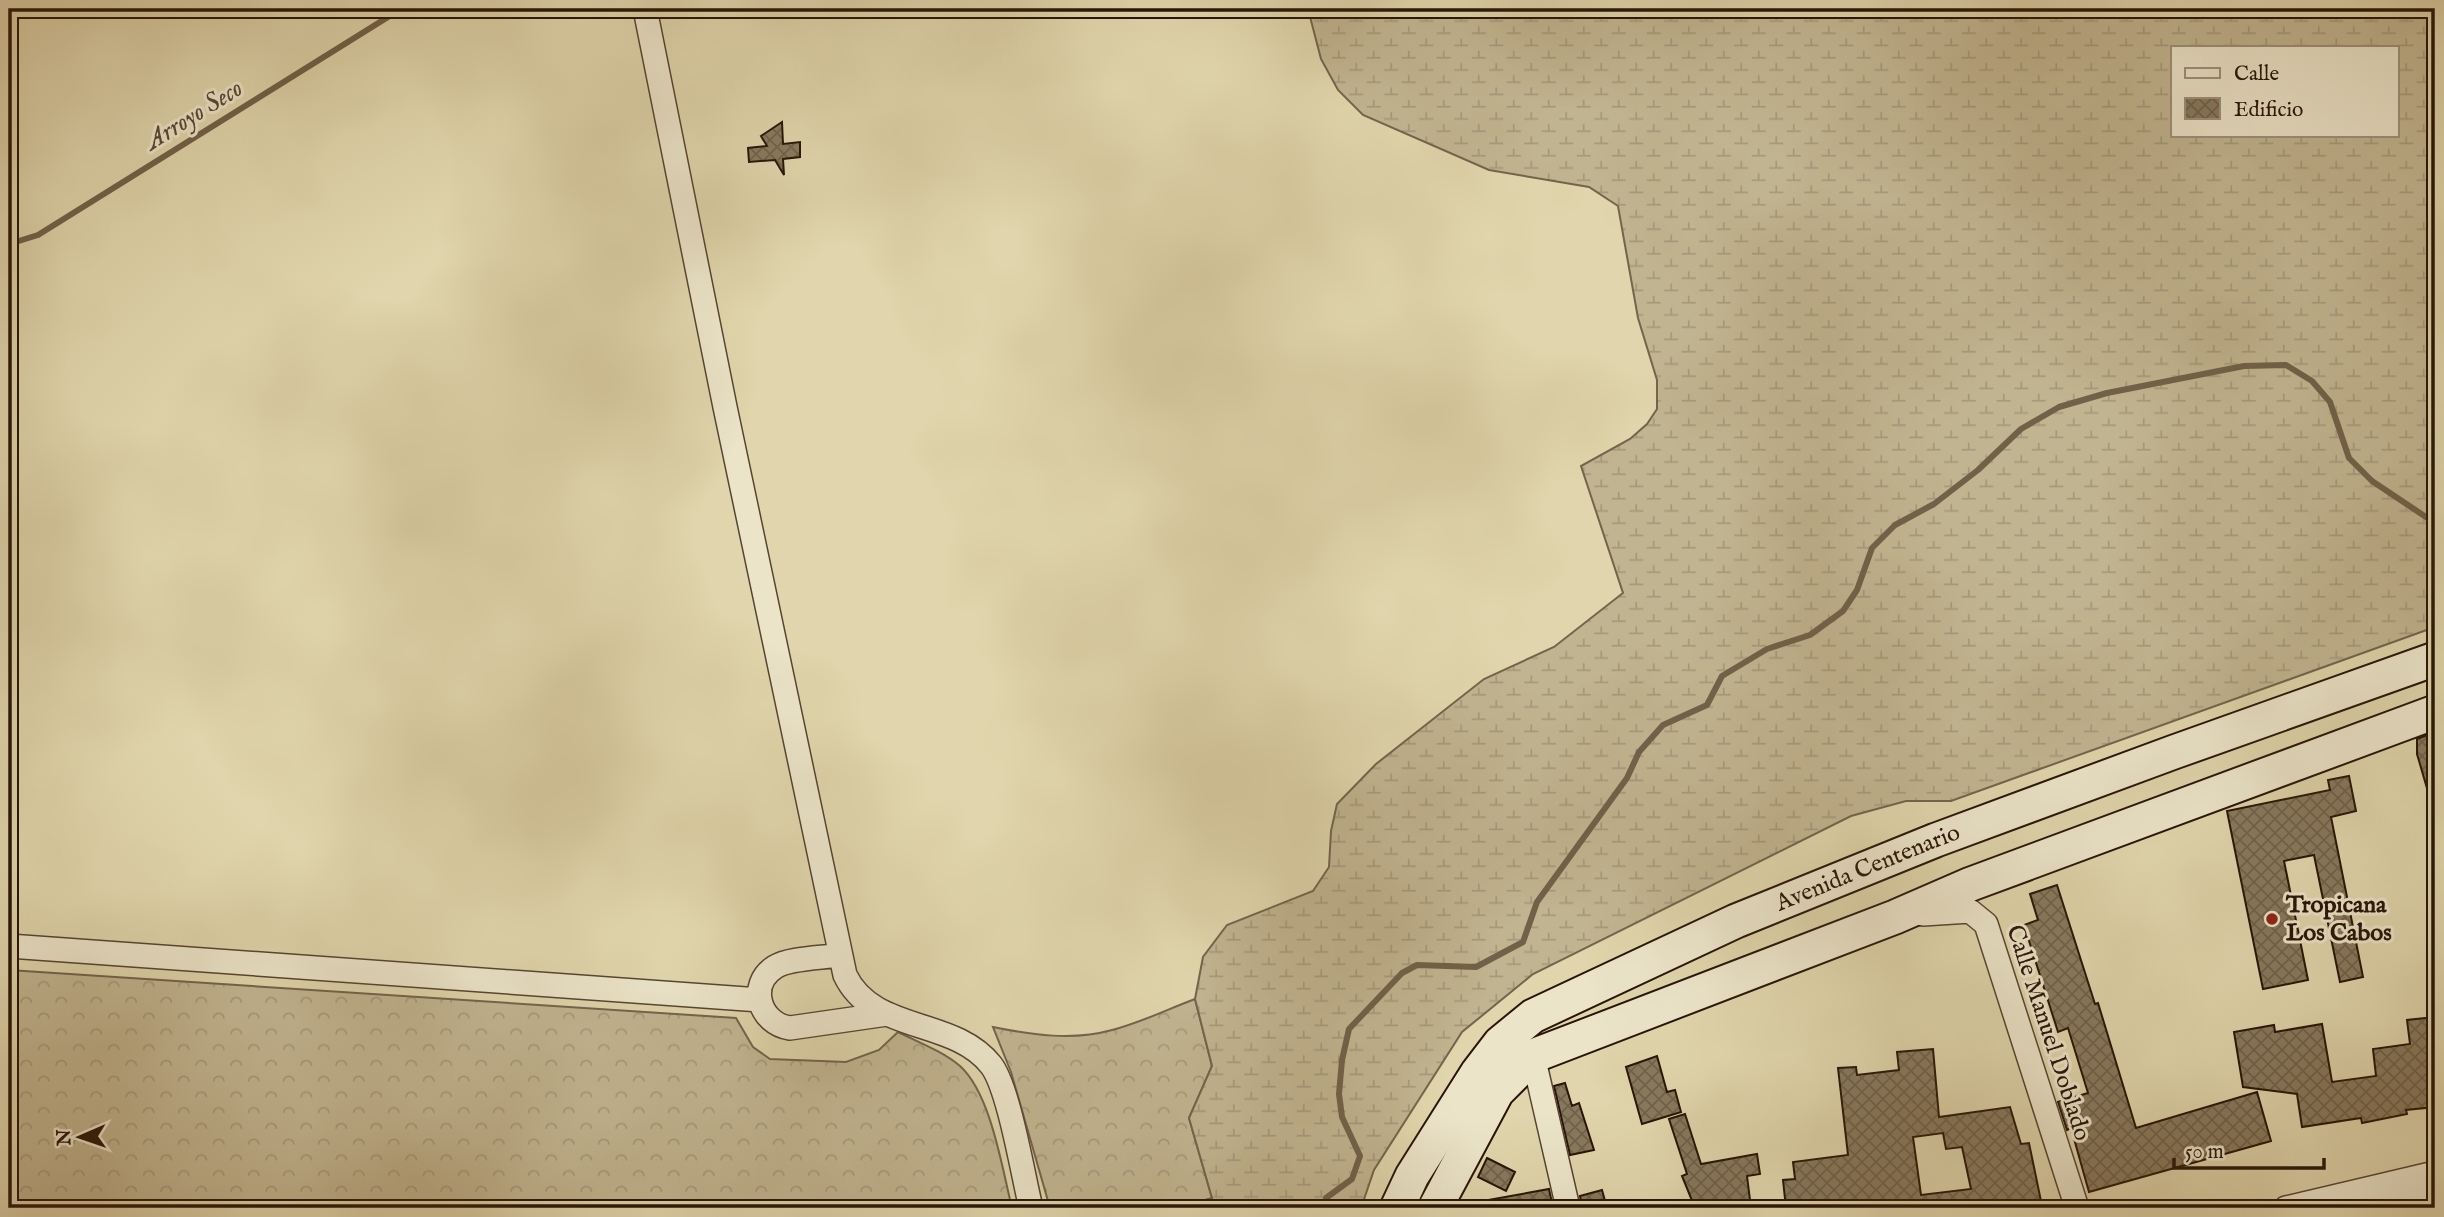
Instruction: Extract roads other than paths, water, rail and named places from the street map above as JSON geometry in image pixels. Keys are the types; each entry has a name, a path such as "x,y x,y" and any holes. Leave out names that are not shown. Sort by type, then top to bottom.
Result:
{"main road":[{"name":"Avenida Centenario","path":"1397,1208 1412,1176 1477,1073 1500,1042 1533,1016 1736,921 1936,841 2435,659"},
{"path":"1435,1208 1497,1092 1533,1056 1895,917 1970,884 2435,712"}],"street":[{"path":"645,9 840,955 850,985 860,998 887,1014 967,1043 991,1064 1002,1086 1031,1208"},
{"name":"Calle Manuel Doblado","path":"1895,917 1953,910 1970,911 1986,924 2077,1208"},
{"path":"9,946 760,1000"},
{"path":"840,955 776,967 764,979 760,1000 763,1011 770,1020 779,1026 790,1028 887,1014"},
{"path":"1533,1056 1568,1208"},
{"path":"2286,1208 2435,1173"},
{"path":"2379,1208 2435,1195"}],"waterway":[{"name":"Arroyo Seco","path":"9,244 38,235 388,17 393,9"},
{"path":"1324,1208 1326,1198 1352,1179 1360,1156 1342,1117 1339,1094 1342,1060 1349,1029 1402,973 1417,965 1476,967 1523,942 1537,902 1627,778 1639,752 1663,725 1707,705 1722,676 1767,649 1810,635 1843,611 1857,590 1872,548 1895,525 1934,504 1978,470 2021,429 2059,407 2107,393 2244,366 2286,365 2312,381 2330,402 2349,458 2372,481 2435,523"}],"place":[{"name":"Tropicana Los Cabos","path":"2272,919"}]}
